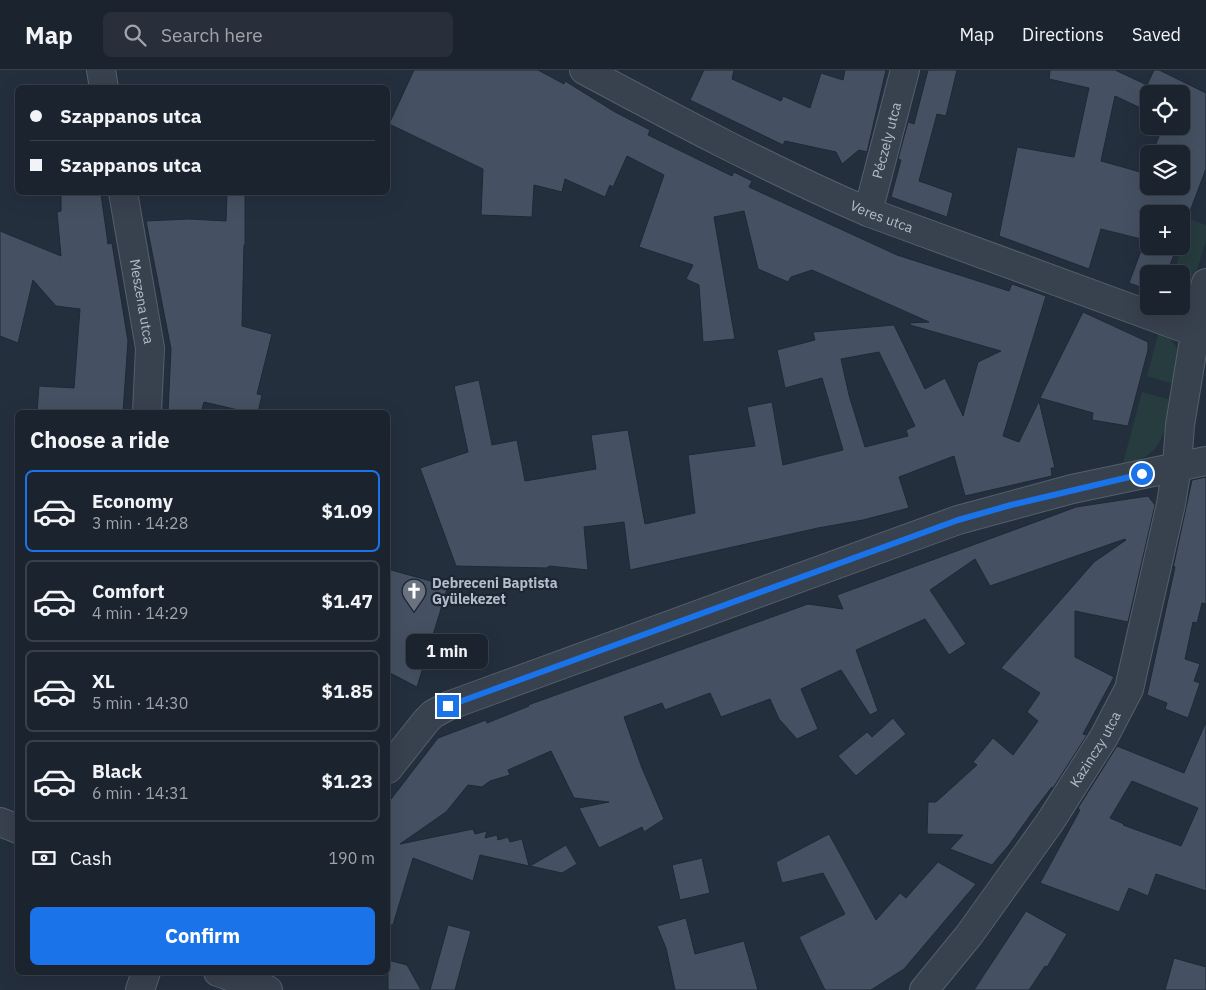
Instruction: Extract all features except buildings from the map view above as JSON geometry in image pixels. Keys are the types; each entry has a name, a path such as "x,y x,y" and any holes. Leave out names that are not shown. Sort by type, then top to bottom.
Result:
{"street":[{"path":"101,70 104,85"},
{"name":"Veres utca","path":"584,70 678,121 868,212 1195,332"},
{"name":"Péczely utca","path":"868,212 905,70"},
{"name":"Meszena utca","path":"124,195 150,348 147,410"},
{"name":"Kazinczy utca","path":"924,990 969,935 1040,837 1079,779 1129,689 1171,504 1177,466 1180,425 1199,310 1206,283"},
{"path":"390,766 426,721 433,714 448,706 958,520 1072,489 1206,461"},
{"path":"0,822 15,828"},
{"path":"140,990 145,975"},
{"path":"227,975 268,990"}],"green space":[{"path":"1192,220 1206,225 1206,241 1190,292 1190,265 1176,265 1180,255 1190,255 1190,226"},
{"path":"1159,331 1173,342 1178,353 1174,384 1147,376"},
{"path":"1142,392 1171,400 1166,425 1159,443 1153,450 1136,462 1122,467"}],"place":[{"name":"Debreceni Baptista Gyülekezet","path":"414,612"}],"route":[{"path":"448,706 958,520 1072,489 1142,474"}]}
